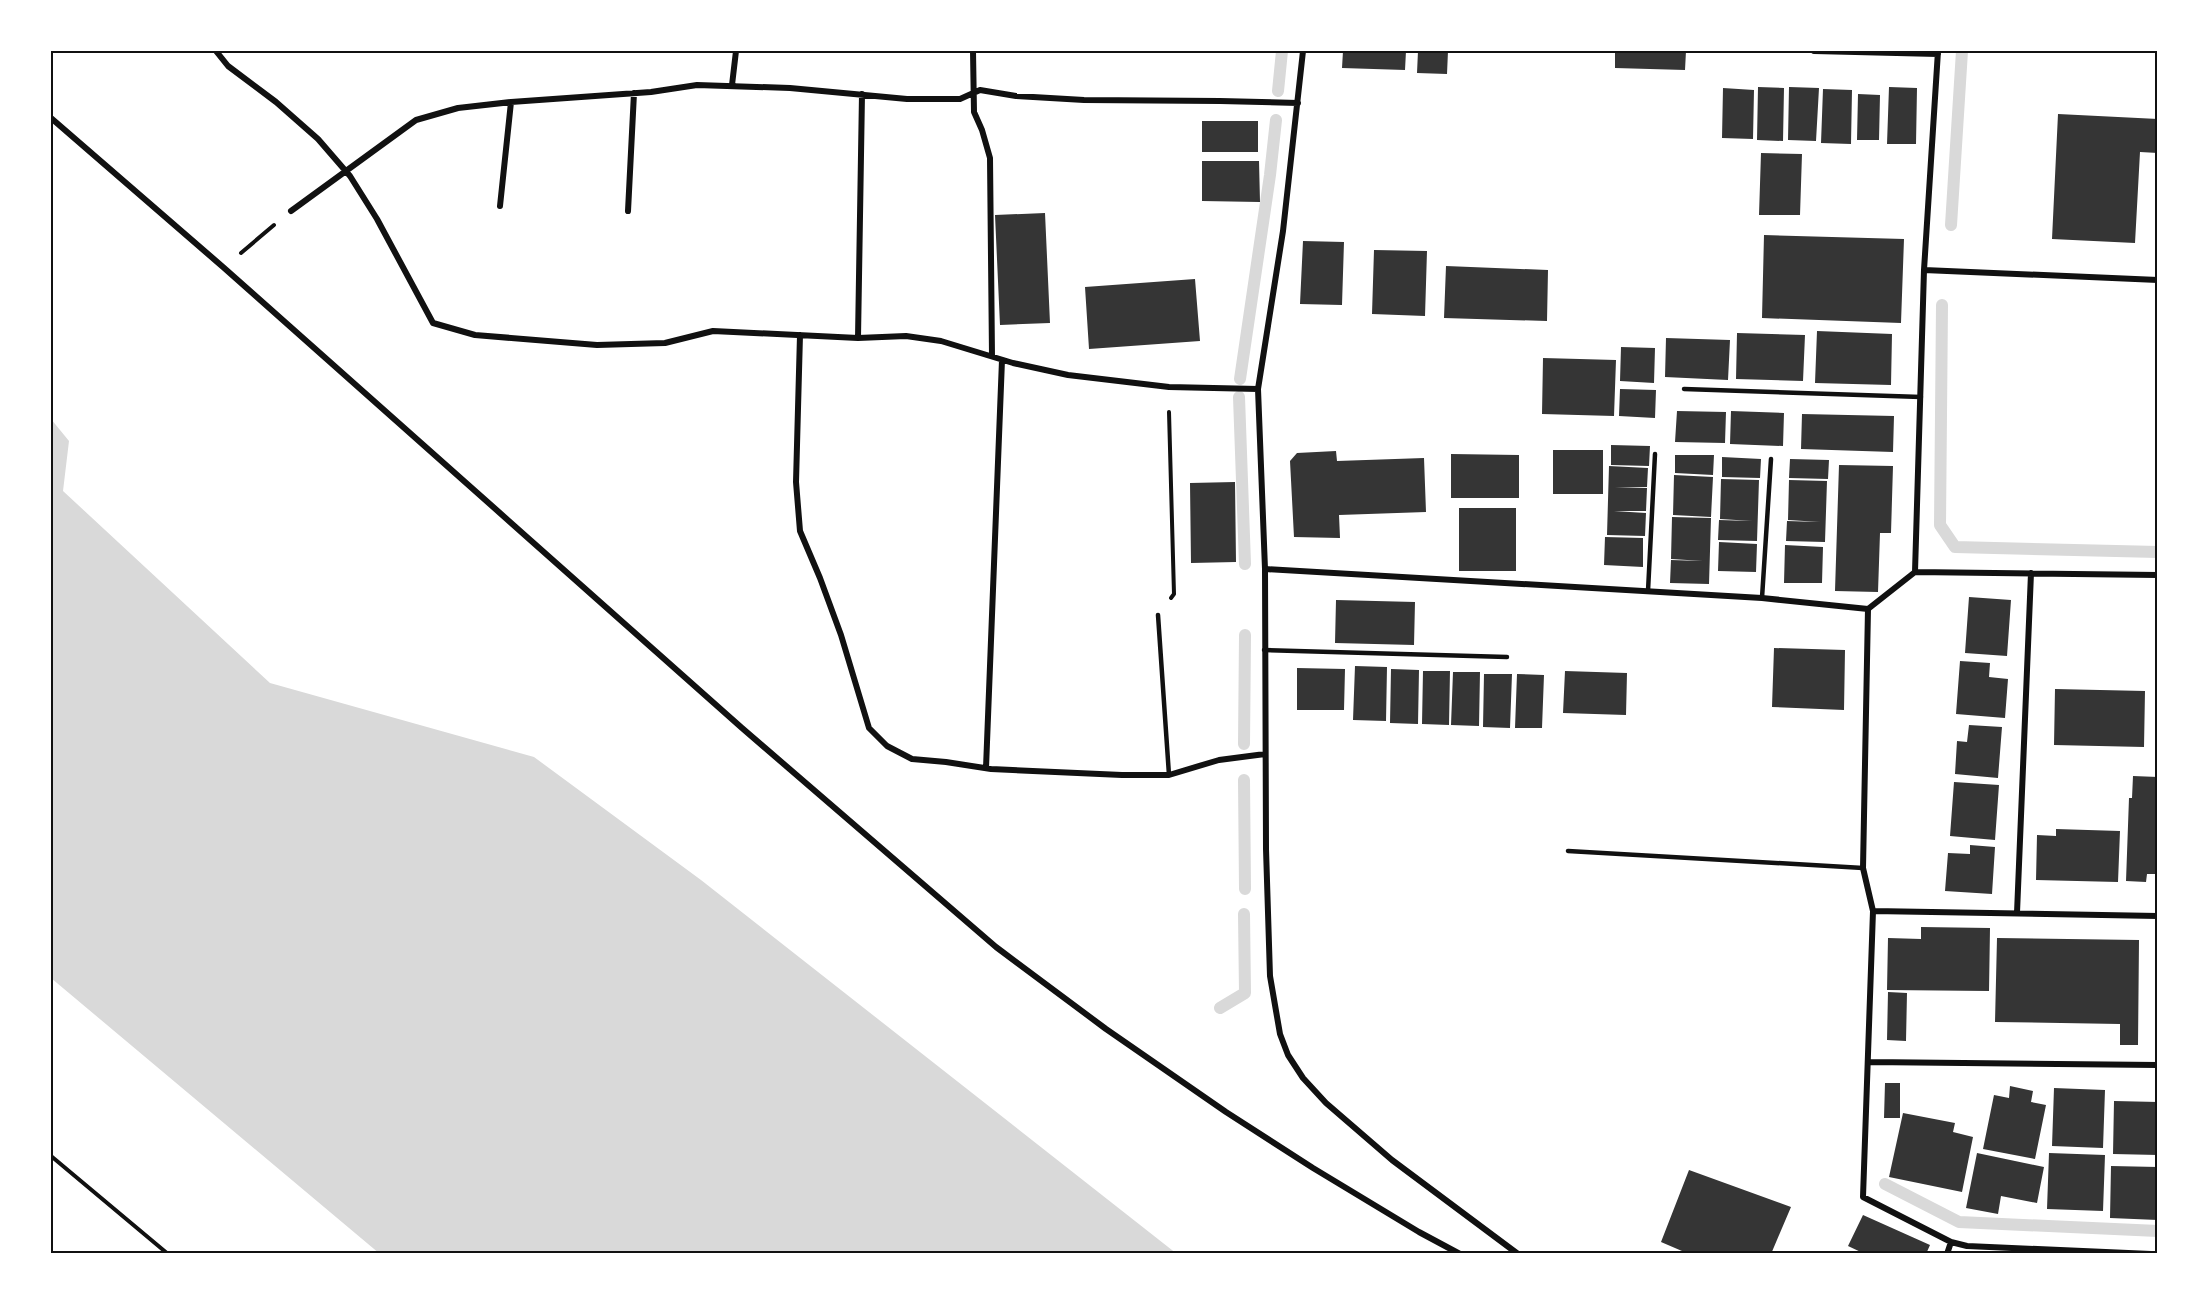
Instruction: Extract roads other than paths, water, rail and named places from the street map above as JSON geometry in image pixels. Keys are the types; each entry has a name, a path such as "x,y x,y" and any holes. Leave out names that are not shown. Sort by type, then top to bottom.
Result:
{"street":[{"path":"216,51 228,66 276,102 318,140 347,172 377,219 433,323 475,335 597,345 665,343 713,331 858,338 906,336 941,341 1002,360 1068,375 1169,387 1258,389"},
{"path":"732,85 735,51"},
{"path":"973,51 974,112 990,158 992,356"},
{"path":"1303,51 1283,231 1258,389 1265,569 1265,754 1270,976 1280,1034 1288,1055 1303,1078 1326,1103 1356,1130 1518,1254"},
{"path":"1814,51 1938,52 1924,270 1915,572"},
{"path":"291,211 416,120 458,108 511,102 634,93 697,85 732,85 907,99 960,99 980,90 1016,96 1084,100 1298,103"},
{"path":"628,211 634,93"},
{"path":"858,338 862,94"},
{"path":"500,206 511,102"},
{"path":"51,118 223,267 742,728 996,947 1106,1029 1226,1112 1323,1174 1460,1254"},
{"path":"1924,270 2158,280"},
{"path":"800,335 796,482 800,531 841,635 869,728 887,746 912,759 986,768 1122,775 1168,775 1219,760 1265,754"},
{"path":"986,768 1002,360"},
{"path":"1265,569 1762,598 1868,609 1915,572 2158,575"},
{"path":"2017,913 2031,573"},
{"path":"1868,609 1863,868 1873,911 1863,1197 1952,1242 1967,1246 2151,1254"},
{"path":"1873,911 2158,916"},
{"path":"1869,1062 2158,1065"},
{"path":"1947,1254 1952,1242"}],"lane":[{"path":"1684,389 1921,397"},
{"path":"1648,591 1655,454"},
{"path":"1762,598 1771,459"},
{"path":"1158,615 1168,775"},
{"path":"1264,650 1508,657"},
{"path":"1568,851 1863,868"}],"waterway":[{"path":"1278,91 1282,51"},
{"path":"1951,225 1962,51"},
{"path":"1240,379 1276,120"},
{"path":"1942,305 1940,525 1955,547 2158,552"},
{"path":"1239,397 1245,564"},
{"path":"1244,744 1245,635"},
{"path":"1244,780 1245,889"},
{"path":"1220,1008 1245,993 1244,914"},
{"path":"1885,1184 1959,1222 2158,1231"}]}
